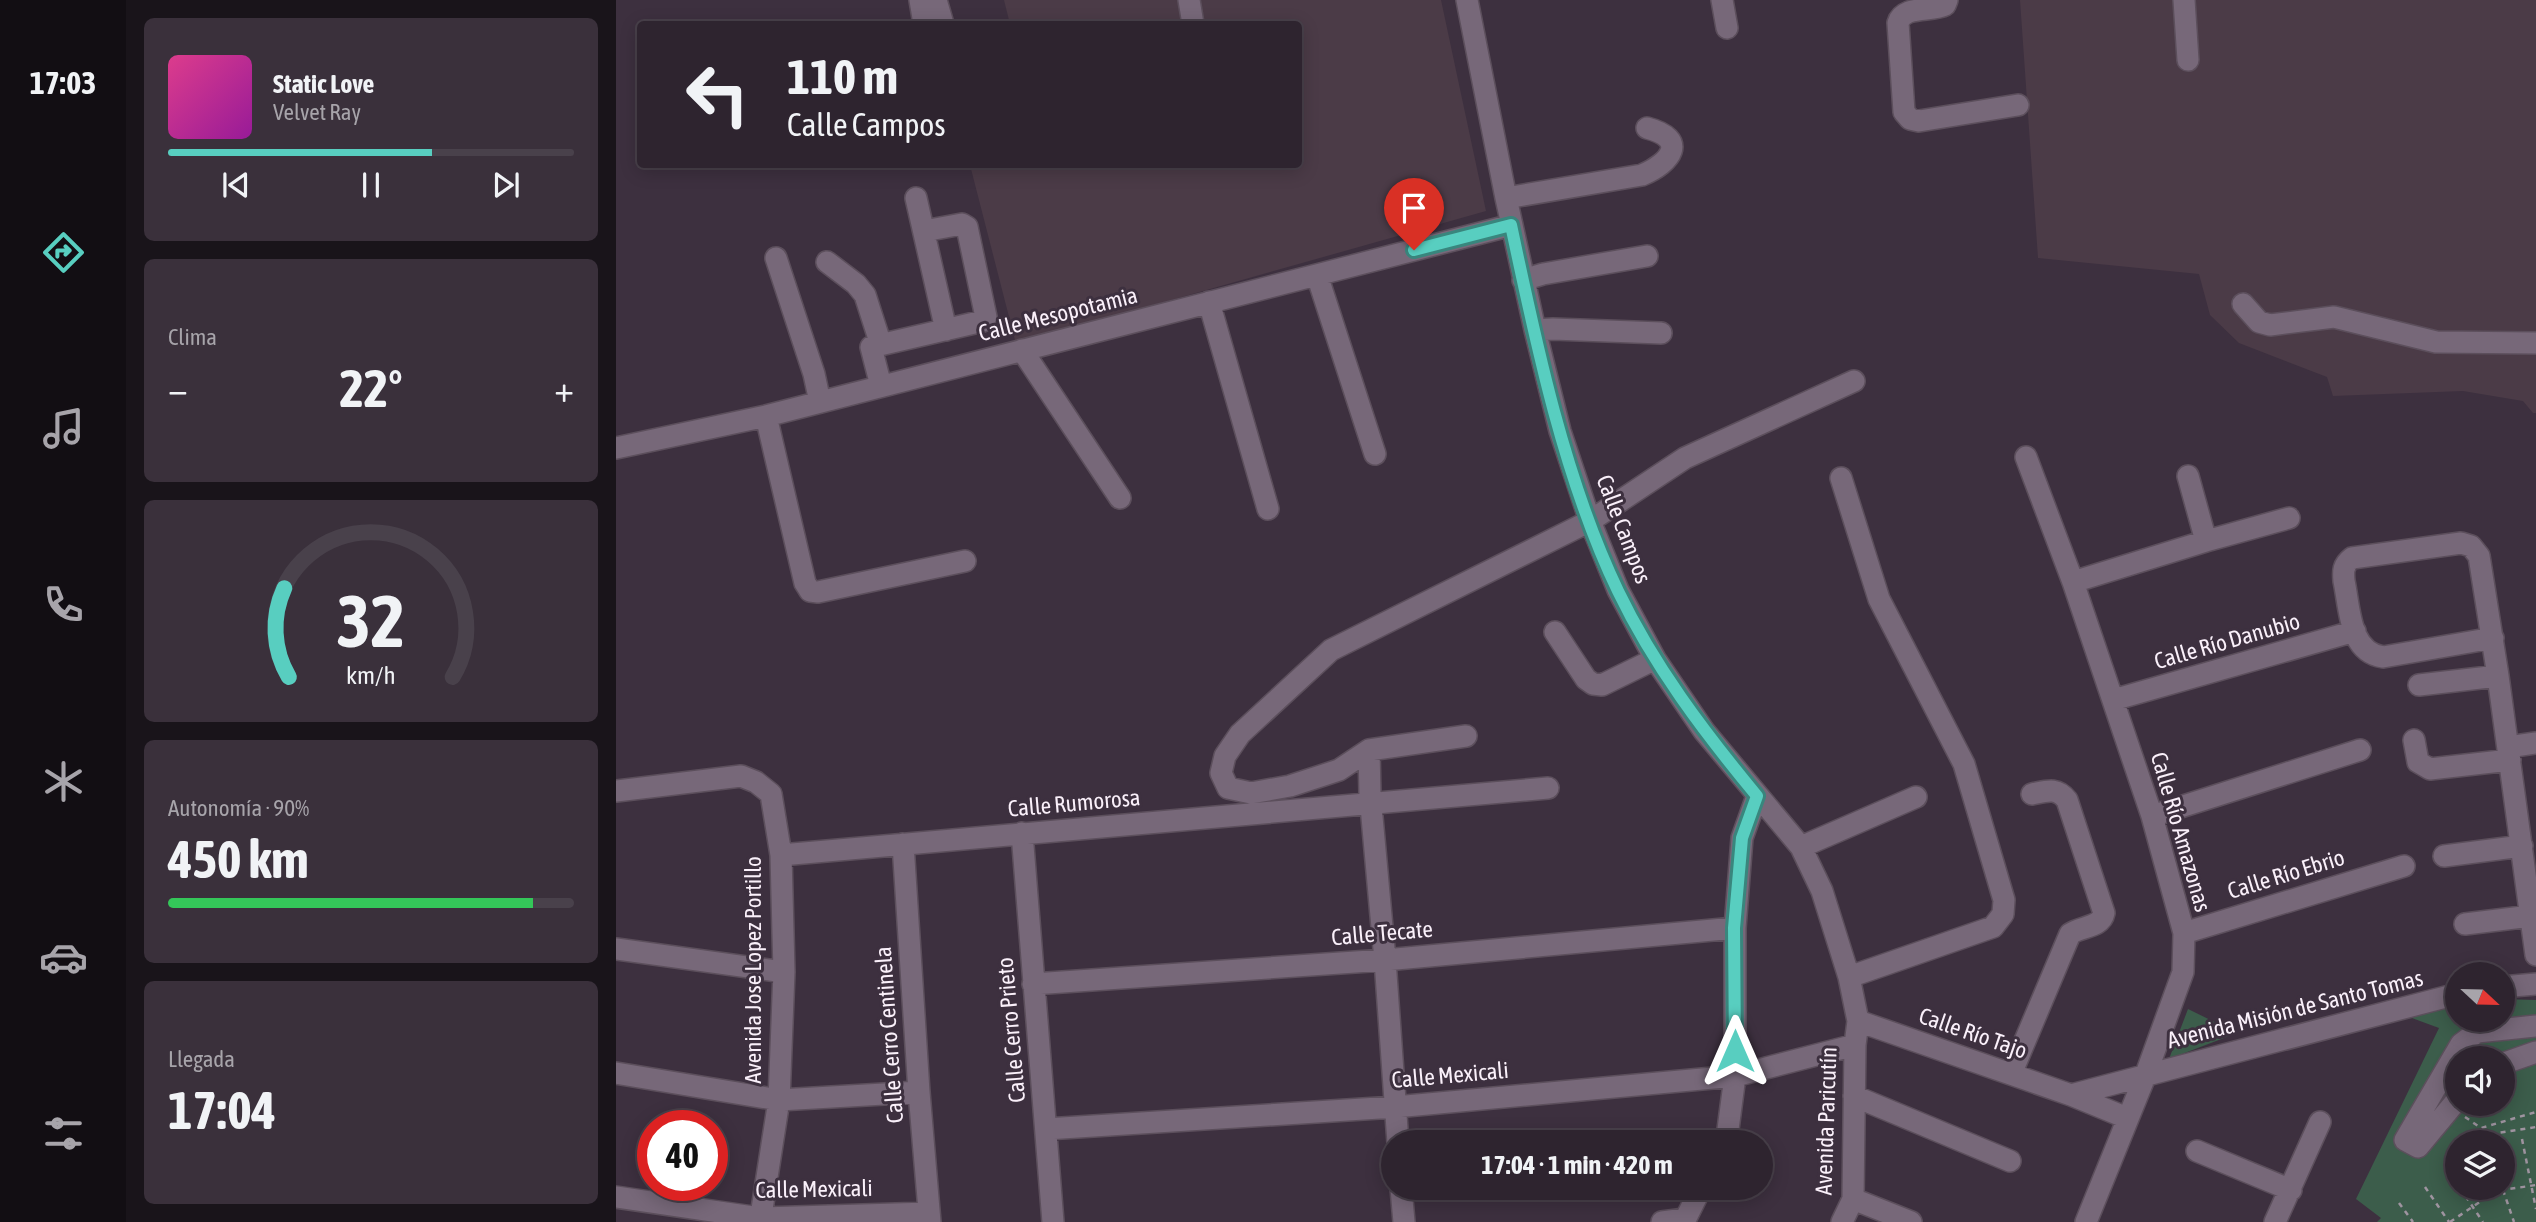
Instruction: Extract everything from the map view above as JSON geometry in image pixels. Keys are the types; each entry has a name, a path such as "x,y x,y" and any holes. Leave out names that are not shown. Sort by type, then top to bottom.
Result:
{"street":[{"path":"920,0 924,21"},
{"path":"936,0 942,21"},
{"path":"1189,0 1193,21"},
{"name":"Calle Campos","path":"1467,0 1523,280 1560,431 1590,521 1618,590 1656,659 1704,731 1801,847 1822,891 1849,977 1858,1021"},
{"path":"1722,0 1727,27"},
{"path":"1947,0 1945,5 1938,8 1904,13 1900,17 1898,23 1904,112 1910,119 1919,121 2018,105"},
{"path":"2184,0 2188,60"},
{"path":"1506,198 1642,175 1659,168 1669,159 1673,149 1669,138 1659,131 1647,128"},
{"path":"916,198 946,330"},
{"path":"881,386 871,347 983,321 987,312 967,227 962,224 924,231"},
{"name":"Calle Mesopotamia","path":"616,448 766,415 1511,225"},
{"path":"1523,280 1647,256"},
{"path":"776,258 814,374 820,401"},
{"path":"827,262 856,284 865,295 881,345"},
{"path":"1317,275 1375,454"},
{"path":"1209,302 1268,509"},
{"path":"2243,304 2259,322 2270,325 2334,317 2436,342 2536,343"},
{"path":"1535,330 1553,328 1661,333"},
{"path":"1022,350 1120,498"},
{"path":"1466,736 1369,750 1339,771 1290,786 1251,793 1228,788 1221,773 1225,756 1240,734 1331,650 1590,521 1685,458 1854,381"},
{"path":"766,415 805,583 810,591 818,592 965,561"},
{"name":"Calle Río Amazonas","path":"2026,457 2073,582 2152,816 2184,933 2183,972 2146,1074 2086,1222"},
{"path":"2188,476 2206,541"},
{"path":"1841,478 1879,599 1964,764 2004,900 2003,914 1993,927 1849,977"},
{"path":"2073,582 2289,518"},
{"path":"2493,638 2383,657 2372,655 2357,642 2343,571 2346,563 2352,558 2461,544 2472,546 2479,555 2493,638 2536,955"},
{"name":"Calle Río Danubio","path":"2113,700 2355,631"},
{"path":"1555,632 1586,679 1593,684 1602,685 1656,659"},
{"path":"2419,685 2498,676"},
{"path":"2414,740 2418,762 2430,769 2509,753 2536,743"},
{"path":"1369,750 1397,1130"},
{"path":"2152,816 2360,750"},
{"name":"Avenida Jose Lopez Portillo","path":"616,791 741,776 756,782 771,794 781,855 784,972 779,1100 760,1220"},
{"name":"Calle Rumorosa","path":"781,855 1548,788"},
{"path":"2011,1074 2070,934 2099,922 2103,919 2104,912 2067,800 2062,793 2054,790 2032,794"},
{"path":"1728,1130 1735,1076 1734,928 1742,838 1757,796"},
{"path":"1801,847 1916,797"},
{"name":"Calle Cerro Prieto","path":"1022,833 1053,1222"},
{"name":"Calle Cerro Centinela","path":"903,844 930,1217"},
{"path":"2444,856 2522,846"},
{"name":"Calle Río Ebrio","path":"2184,933 2404,866"},
{"path":"2465,924 2531,916"},
{"name":"Calle Tecate","path":"1032,984 1385,960 1734,928"},
{"path":"616,949 784,972"},
{"path":"2515,986 2536,984"},
{"name":"Avenida Misión de Santo Tomas","path":"2146,1074 2445,997"},
{"name":"Calle Río Tajo","path":"1858,1021 2071,1095 2127,1118"},
{"name":"Avenida Paricutín","path":"1842,1222 1853,1199 1855,1045 1858,1021"},
{"path":"2470,1046 2477,1032 2536,1026"},
{"name":"Calle Mexicali","path":"1046,1129 1395,1107 1735,1076 1855,1045"},
{"path":"2515,1059 2536,1052"},
{"path":"616,1073 779,1100 919,1092"},
{"path":"2071,1095 2146,1074"},
{"path":"2445,1083 2405,1140 2418,1147 2445,1114"},
{"path":"1854,1096 2010,1161"},
{"path":"2275,1222 2320,1122"},
{"path":"2197,1151 2291,1189"},
{"name":"Calle Mexicali","path":"616,1197 760,1220 930,1217"},
{"path":"1853,1199 1912,1222"},
{"path":"1402,1200 1404,1222"},
{"path":"1662,1222 1685,1221 1695,1200"}],"path":[{"path":"2481,1128 2536,1112"},
{"path":"2467,1116 2475,1126 2491,1134 2536,1127"},
{"path":"2522,1139 2536,1209"},
{"path":"2515,1188 2536,1185"},
{"path":"2425,1187 2450,1222 2484,1200"},
{"path":"2468,1200 2483,1222"},
{"path":"2508,1200 2514,1222"},
{"path":"2399,1203 2413,1222"}],"shaded area":[{"path":"1004,0 1441,0 1486,211 1016,344 971,168 1302,168 1302,21 1009,21"},
{"path":"2020,0 2536,0 2536,413 2523,401 2463,391 2333,396 2327,377 2239,343 2210,315 2199,274 2038,258"}],"green space":[{"path":"2515,999 2536,1000 2536,1222 2377,1222 2381,1218 2356,1199 2439,1028 2401,1014 2445,1004 2445,1032 2515,1032"},
{"path":"2188,1009 2237,1033 2169,1059"}],"route":[{"path":"1414,250 1511,225 1560,431 1590,521 1618,590 1679,695 1704,731 1757,796 1742,838 1734,928 1735,1051"}]}
